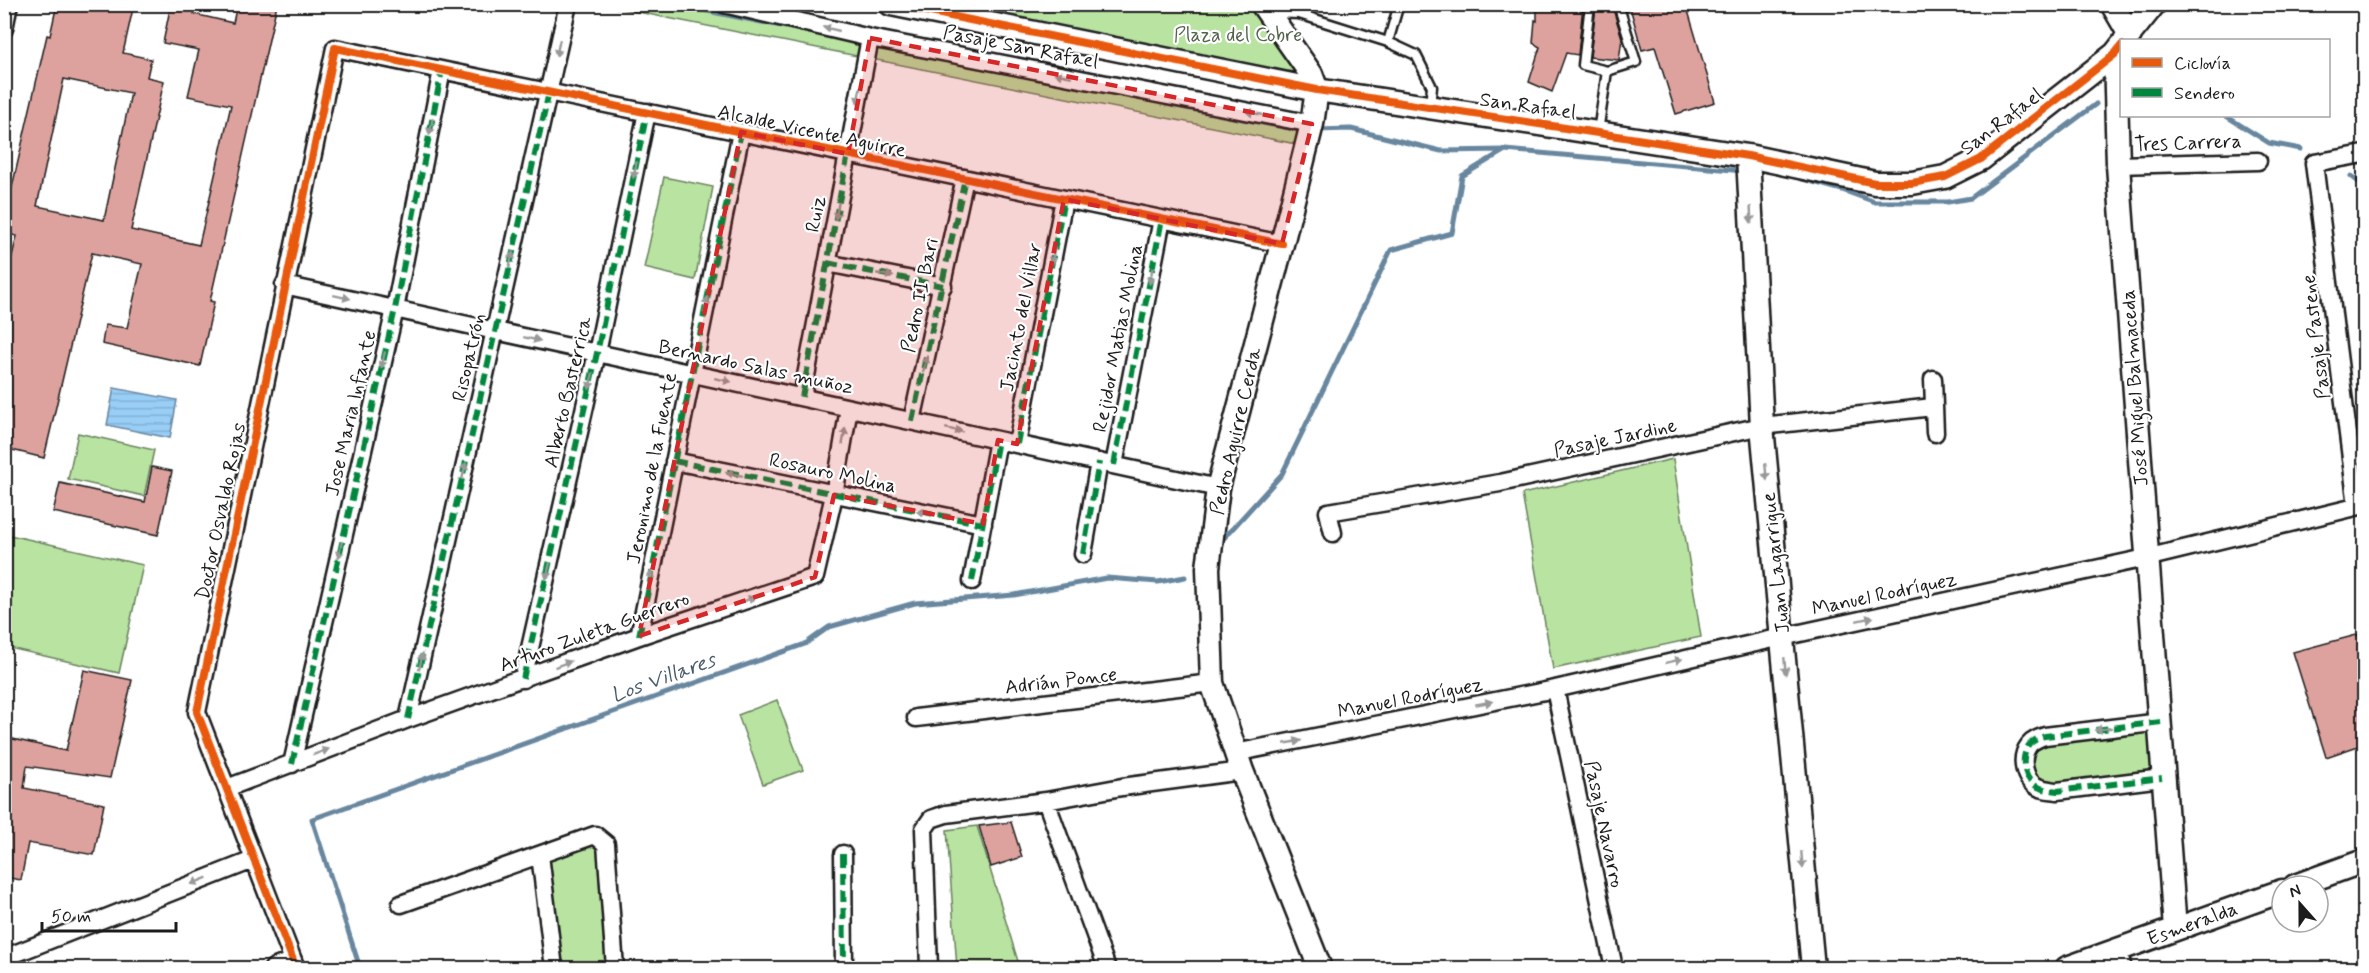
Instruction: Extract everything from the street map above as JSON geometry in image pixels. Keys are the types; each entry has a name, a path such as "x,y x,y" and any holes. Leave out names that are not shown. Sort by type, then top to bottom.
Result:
{"street":[{"path":"4,29 9,4"},
{"name":"Risopatrón","path":"408,718 567,4"},
{"name":"Pasaje San Rafael","path":"724,4 870,38 1312,124"},
{"name":"San Rafael","path":"891,4 1317,90 1748,156 1875,183 1912,183 1945,177 1981,159 2120,46"},
{"name":"José Miguel Balmaceda","path":"2112,4 2122,39"},
{"name":"San Rafael","path":"2127,39 2154,4"},
{"path":"1265,9 1311,74 1317,90"},
{"name":"Ruiz","path":"802,397 870,38"},
{"name":"Alcalde Vicente Aguirre","path":"335,48 1282,244"},
{"name":"Doctor Osvaldo Rojas","path":"295,964 197,712 335,48"},
{"name":"Jose Maria Infante","path":"292,764 395,309 442,70"},
{"name":"Pedro Aguirre Cerda","path":"1317,90 1312,124 1218,488 1208,568 1212,683 1239,762 1320,969"},
{"name":"Alberto Basterrica","path":"523,679 597,353 647,112"},
{"name":"José Miguel Balmaceda","path":"2120,117 2118,165 2175,929"},
{"name":"Jeronimo de la Fuente","path":"639,636 741,132"},
{"name":"Pasaje Pastene","path":"2360,506 2314,163 2364,154"},
{"name":"Juan Lagarrigue","path":"1748,156 1762,426 1813,969"},
{"name":"Tres Carrera","path":"2118,165 2258,161"},
{"name":"Pedro II Bari","path":"912,421 965,178"},
{"name":"Jacinto del Villar","path":"1017,444 1064,198"},
{"name":"Rejidor Matias Molina","path":"1083,554 1162,219"},
{"path":"827,263 943,286"},
{"name":"Bernardo Salas muñoz","path":"284,285 1218,488"},
{"path":"1933,379 1935,433"},
{"name":"Pasaje Jardine","path":"1333,533 1328,512 1500,483 1762,426 1933,407"},
{"name":"Arturo Zuleta Guerrero","path":"227,788 408,718 639,636 815,577 834,495 849,408"},
{"path":"972,581 998,440"},
{"name":"Rosauro Molina","path":"674,461 983,524"},
{"name":"Manuel Rodríguez","path":"929,969 924,829 931,819 946,814 1046,801 1239,762 1782,637 2146,558 2360,506"},
{"name":"Adrián Ponce","path":"916,718 1212,683"},
{"name":"Pasaje Navarro","path":"1555,689 1614,969"},
{"path":"2161,722 2045,736 2034,740 2027,747 2024,767 2031,783 2038,788 2057,791 2162,778"},
{"path":"1046,801 1107,969"},
{"path":"401,904 595,835 606,844 615,969"},
{"path":"843,854 844,969"},
{"path":"540,855 554,969"},
{"path":"4,958 254,860"},
{"path":"2328,874 2364,861"},
{"name":"Esmeralda","path":"2067,969 2120,960 2175,929 2270,895"},
{"path":"273,969 295,964"}],"lane":[{"path":"1388,42 1398,4"},
{"path":"1590,4 1583,65 1607,71 1636,62 1618,4"},
{"path":"1265,9 1299,9 1388,42 1416,55 1432,87 1430,108"},
{"path":"1598,132 1607,71"}],"highlighted area":[{"path":"870,38 1312,124 1282,244 1064,199 1017,444 998,440 983,524 834,495 815,577 639,636 741,132 848,154"}],"green space":[{"path":"603,5 673,5 1298,131 1296,144"},
{"name":"Plaza del Cobre","path":"926,5 1253,5 1305,77"},
{"path":"664,177 713,187 695,280 644,268"},
{"path":"78,433 154,450 144,496 68,479"},
{"path":"1673,459 1701,637 1553,669 1522,494"},
{"path":"5,534 143,565 119,673 5,647"},
{"path":"777,700 803,770 763,784 738,715"},
{"path":"2158,726 2158,774 2058,786 2039,783 2027,760 2035,745"},
{"path":"977,826 1020,968 957,968 947,830"},
{"path":"590,844 598,847 607,968 557,968 548,859"}],"water":[{"path":"114,388 177,400 170,438 107,425"}],"building":[{"path":"57,4 134,4 123,53 151,59 147,77 164,81 131,230 199,245 231,105 188,96 199,50 163,43 171,4 197,4 194,14 233,23 237,4 277,4 210,301 214,302 200,366 102,344 105,325 127,328 142,264 92,253 44,458 4,448 4,288 17,236 4,233 4,222 47,35 50,36","holes":["64,79 131,93 104,220 37,206"]},
{"path":"1537,4 1583,5 1578,55 1566,53 1552,92 1529,82 1540,47 1533,43"},
{"path":"1629,4 1686,4 1715,102 1676,114 1655,47 1642,50"},
{"path":"1596,7 1613,9 1622,38 1619,60 1590,57"},
{"path":"152,467 172,471 158,535 53,512 60,483 145,502"},
{"path":"2364,633 2364,744 2326,757 2293,652"},
{"path":"84,670 132,680 110,778 27,766 24,788 104,804 94,855 28,843 21,880 4,877 4,737 66,751"},
{"path":"1011,822 1022,857 991,867 979,826"}],"waterway":[{"path":"673,4 801,30"},
{"path":"1166,104 1304,131"},
{"path":"1792,176 1875,202 1948,202 1971,198 2096,104"},
{"path":"2228,117 2269,143 2301,149"},
{"path":"1316,130 1351,129 1441,151 1505,150"},
{"path":"1224,538 1282,474 1391,250 1452,233 1462,176 1505,150 1744,171"},
{"path":"2351,176 2364,186"},
{"name":"Los Villares","path":"360,968 312,819 805,644 829,627 915,603 1014,595 1107,578 1158,582 1185,577"}],"marked path":[{"path":"292,764 395,309 442,70"},
{"path":"408,719 549,92"},
{"path":"523,679 597,353 647,112"},
{"path":"639,636 741,132"},
{"path":"802,397 848,154"},
{"path":"912,421 965,178"},
{"path":"1017,444 1064,199"},
{"path":"1114,465 1162,219"},
{"path":"827,263 943,286"},
{"path":"972,581 998,440"},
{"path":"674,461 983,524"},
{"path":"1083,554 1099,462"},
{"path":"2161,722 2045,736 2034,740 2029,745 2024,756 2024,769 2033,784 2043,789 2057,791 2162,778"},
{"path":"843,854 844,968"}],"cycle path":[{"path":"891,4 1317,90 1748,156 1875,183 1912,183 1945,177 1981,159 2115,54 2120,48"},
{"path":"296,968 197,712 335,48 1282,244"}]}
